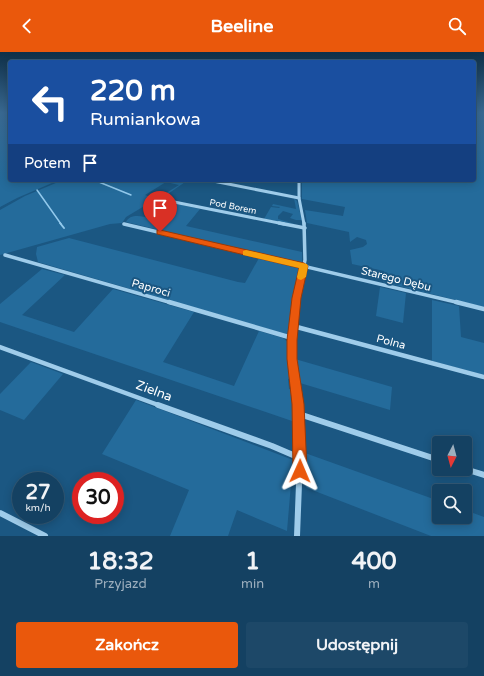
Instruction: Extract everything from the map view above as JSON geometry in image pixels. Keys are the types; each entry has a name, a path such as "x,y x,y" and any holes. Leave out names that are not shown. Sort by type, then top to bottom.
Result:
{"street":[{"path":"218,182 299,198"},
{"path":"297,536 300,458 299,414 292,359 292,338 297,298 304,266 305,228 299,198 299,182"},
{"name":"Pod Borem","path":"160,199 305,228"},
{"name":"Starego Dębu","path":"124,224 484,309"},
{"name":"Paproci","path":"5,255 292,338"},
{"name":"Polna","path":"293,326 484,377"},
{"name":"Zielna","path":"0,347 272,446 300,458"},
{"path":"299,414 304,414 432,458"},
{"path":"472,471 484,475"},
{"path":"0,513 44,536"}],"shaded area":[{"path":"0,136 8,136 8,182 54,182 0,207"},
{"path":"476,136 484,136 484,307 383,282 384,271 352,264 350,250 363,247 367,244 366,240 357,237 350,242 349,232 307,223 305,210 343,216 345,207 302,199 302,182 476,182"},
{"path":"58,182 166,182 145,195 156,199 126,217 122,223 110,224 0,255 0,210 25,196"},
{"path":"166,182 185,182 162,198 160,197 179,185"},
{"path":"294,198 297,201 302,220 290,218 293,214 283,211 278,216 278,219 295,224 264,219 271,207 280,207 272,206 273,204 296,209"},
{"path":"177,204 200,209 186,226 302,252 302,262 295,262 126,222 132,216 142,216 161,221"},
{"path":"69,238 245,283 259,258 301,267 293,295 289,335 38,262 36,254 37,247"},
{"path":"42,269 65,275 22,315 74,332 113,289 194,312 163,362 234,386 259,331 283,338 289,343 292,378 288,379 289,389 293,389 295,422 0,322 0,304"},
{"path":"380,287 406,293 403,323 376,316"},
{"path":"432,300 459,306 461,337 484,343 484,375 432,361"},
{"path":"295,359 392,387 390,410 300,383"},
{"path":"31,362 63,374 24,420 0,410 0,394"},
{"path":"136,400 293,460 287,531 237,510 228,536 170,536 189,490 102,454"},
{"path":"305,453 432,498 432,524 472,524 472,513 484,517 484,536 431,536 307,488 305,485"}],"waterway":[{"path":"99,182 131,195"},
{"path":"37,190 61,224"},
{"path":"60,223 64,228"}],"slow traffic":[{"path":"246,253 304,266 301,277"}],"route":[{"path":"160,232 304,266 297,298 292,340 292,359 298,404 300,471"}]}
